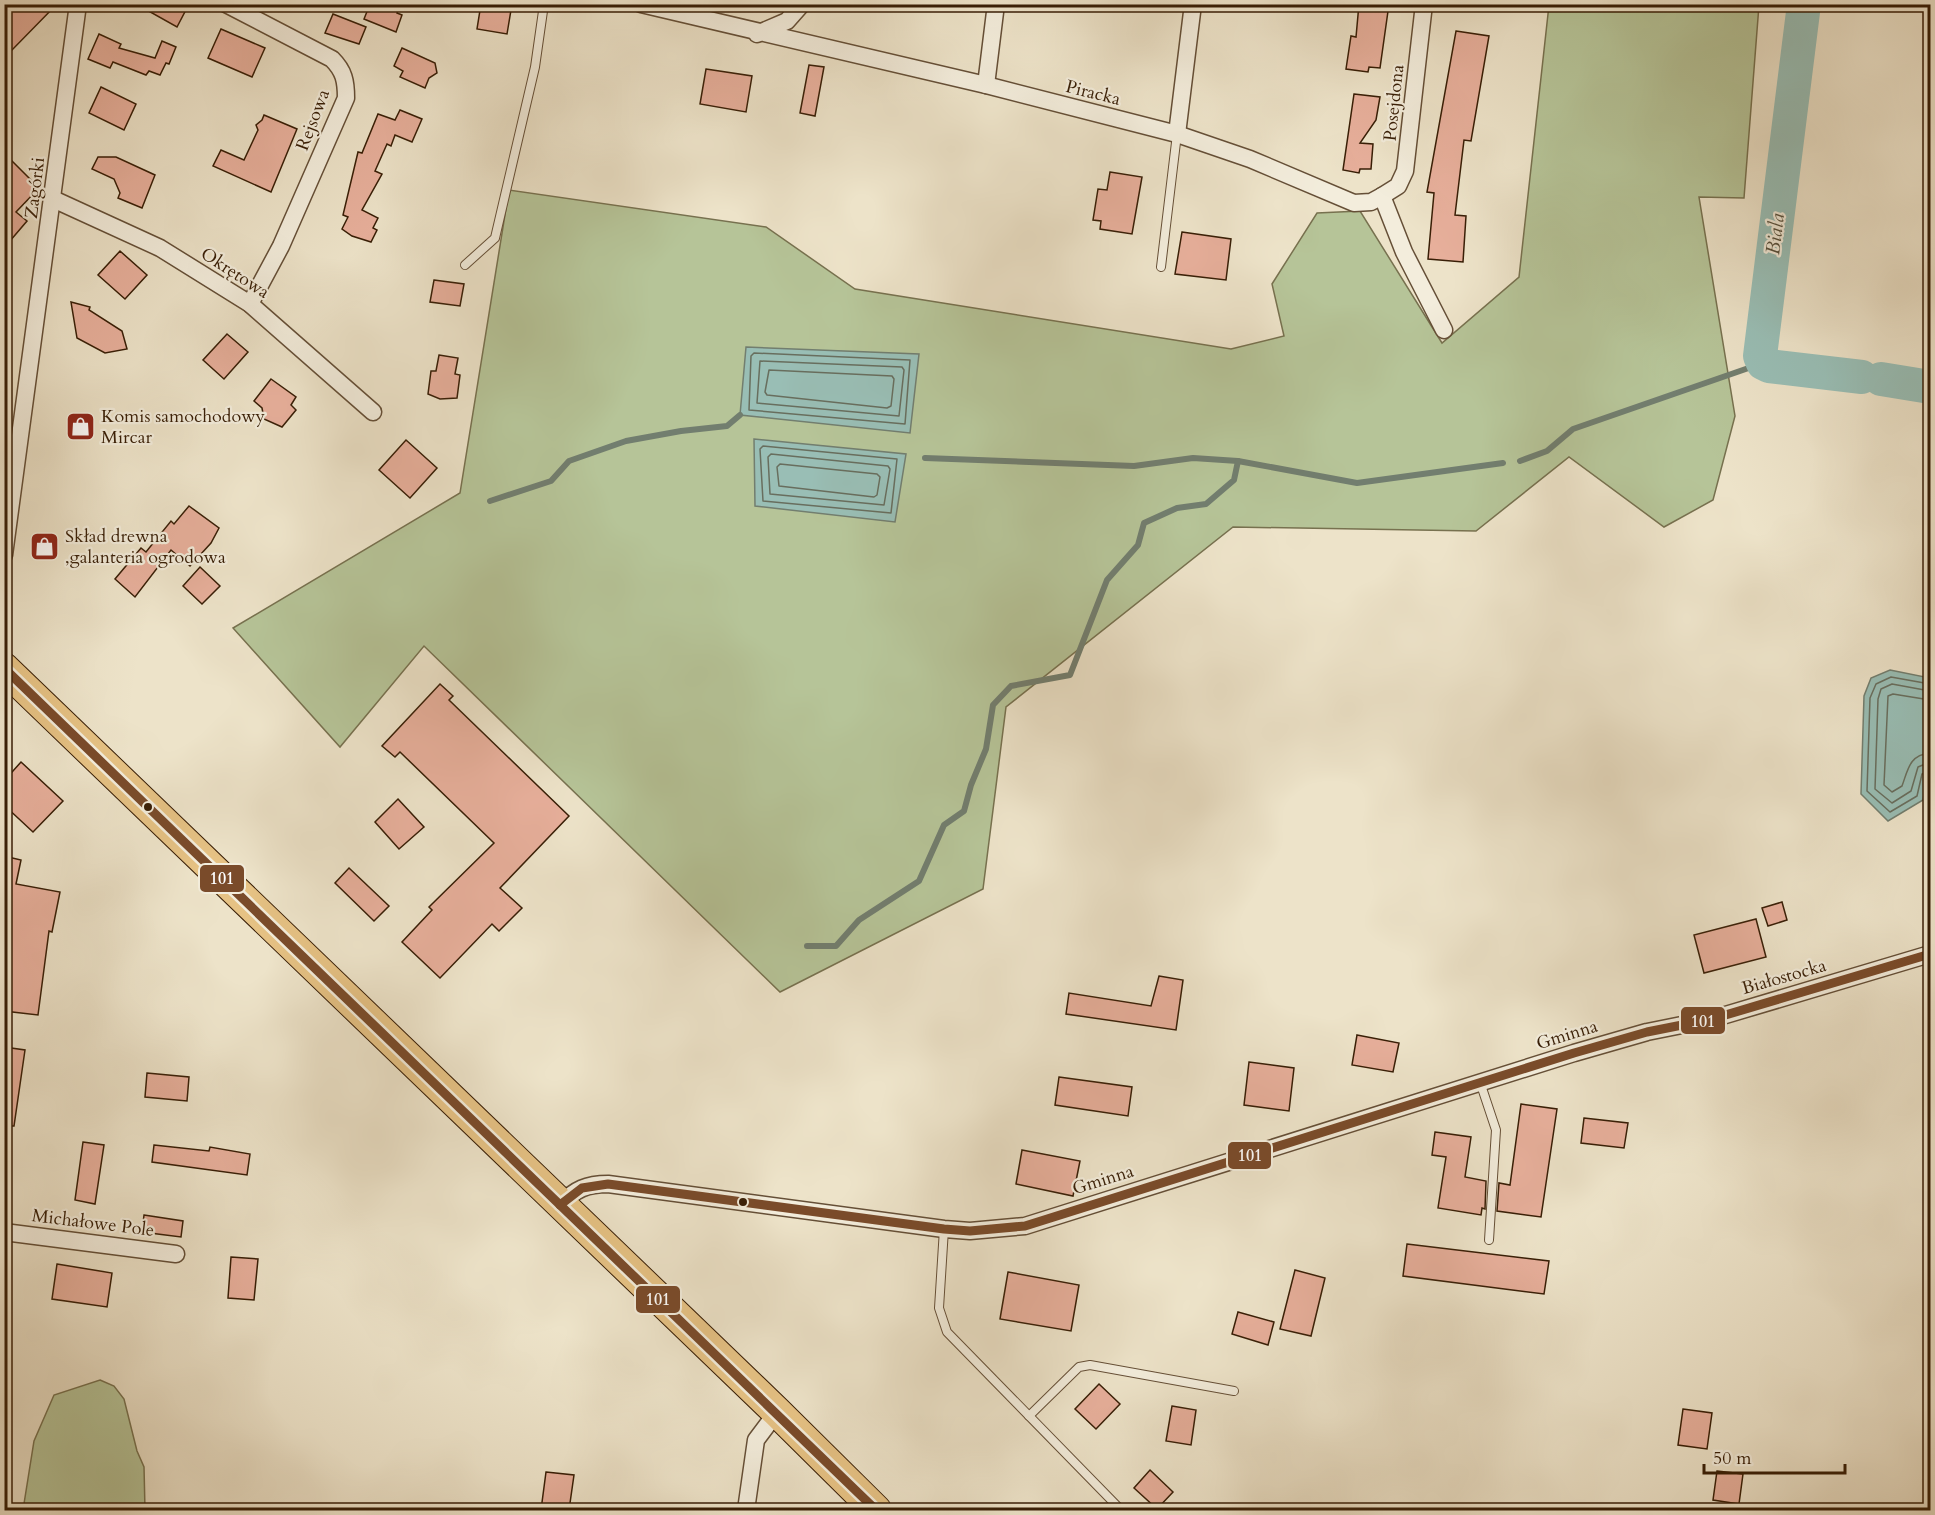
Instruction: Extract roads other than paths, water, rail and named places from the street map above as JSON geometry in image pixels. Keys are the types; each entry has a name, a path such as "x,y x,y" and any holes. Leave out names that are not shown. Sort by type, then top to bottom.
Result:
{"highway":[{"path":"7,676 777,1412 876,1510"}],"street":[{"name":"Zagórki","path":"4,555 78,4"},
{"name":"Rejsowa","path":"226,4 332,59 342,69 346,84 346,98 286,236 250,303"},
{"name":"Piracka","path":"641,4 757,34 986,85 1176,134 1317,186 1339,199 1354,203 1371,202 1382,196"},
{"path":"757,34 787,21 802,4"},
{"path":"986,85 996,4"},
{"path":"1176,134 1193,4"},
{"name":"Posejdona","path":"1382,196 1398,186 1405,171 1424,4"},
{"path":"1382,196 1404,252 1444,330"},
{"name":"Okrętowa","path":"53,199 160,248 250,303 373,411"},
{"name":"Białostocka","path":"1647,1032 1712,1019 1930,954"},
{"name":"Gminna","path":"560,1204 571,1193 583,1187 608,1184 944,1229 970,1231 1024,1226 1480,1082 1647,1032"},
{"name":"Michałowe Pole","path":"4,1232 176,1254"},
{"path":"746,1510 756,1440 777,1412"}],"lane":[{"path":"465,265 495,238 535,67 544,4"},
{"path":"1161,267 1176,134"},
{"path":"1480,1082 1496,1130 1489,1240"},
{"path":"944,1229 939,1308 947,1332 1121,1510"},
{"path":"1029,1416 1079,1367 1090,1365 1234,1391"}],"water":[{"path":"746,347 919,354 910,433 740,415"},
{"path":"754,439 906,454 895,522 755,506"},
{"path":"1890,670 1930,678 1930,762 1923,800 1888,821 1861,794 1864,696 1871,678"}],"waterway":[{"name":"Biala","path":"1804,4 1760,356 1763,363 1769,366 1862,377"},
{"path":"1520,461 1547,451 1573,429 1763,363"},
{"name":"Biala","path":"1881,379 1930,387"},
{"path":"490,501 551,481 569,461 626,441 681,431 727,426 740,415"},
{"path":"925,458 1134,466 1193,458 1238,461 1357,483 1503,463"},
{"path":"807,946 836,946 859,920 919,881 944,825 964,811 971,785 986,749 993,705 1011,686 1070,675 1107,580 1138,545 1144,523 1177,508 1206,504 1234,480 1238,461"}],"place":[{"name":"Komis samochodowy Mircar","path":"80,426"},
{"name":"Skład drewna ,galanteria ogrodowa","path":"44,546"}]}
